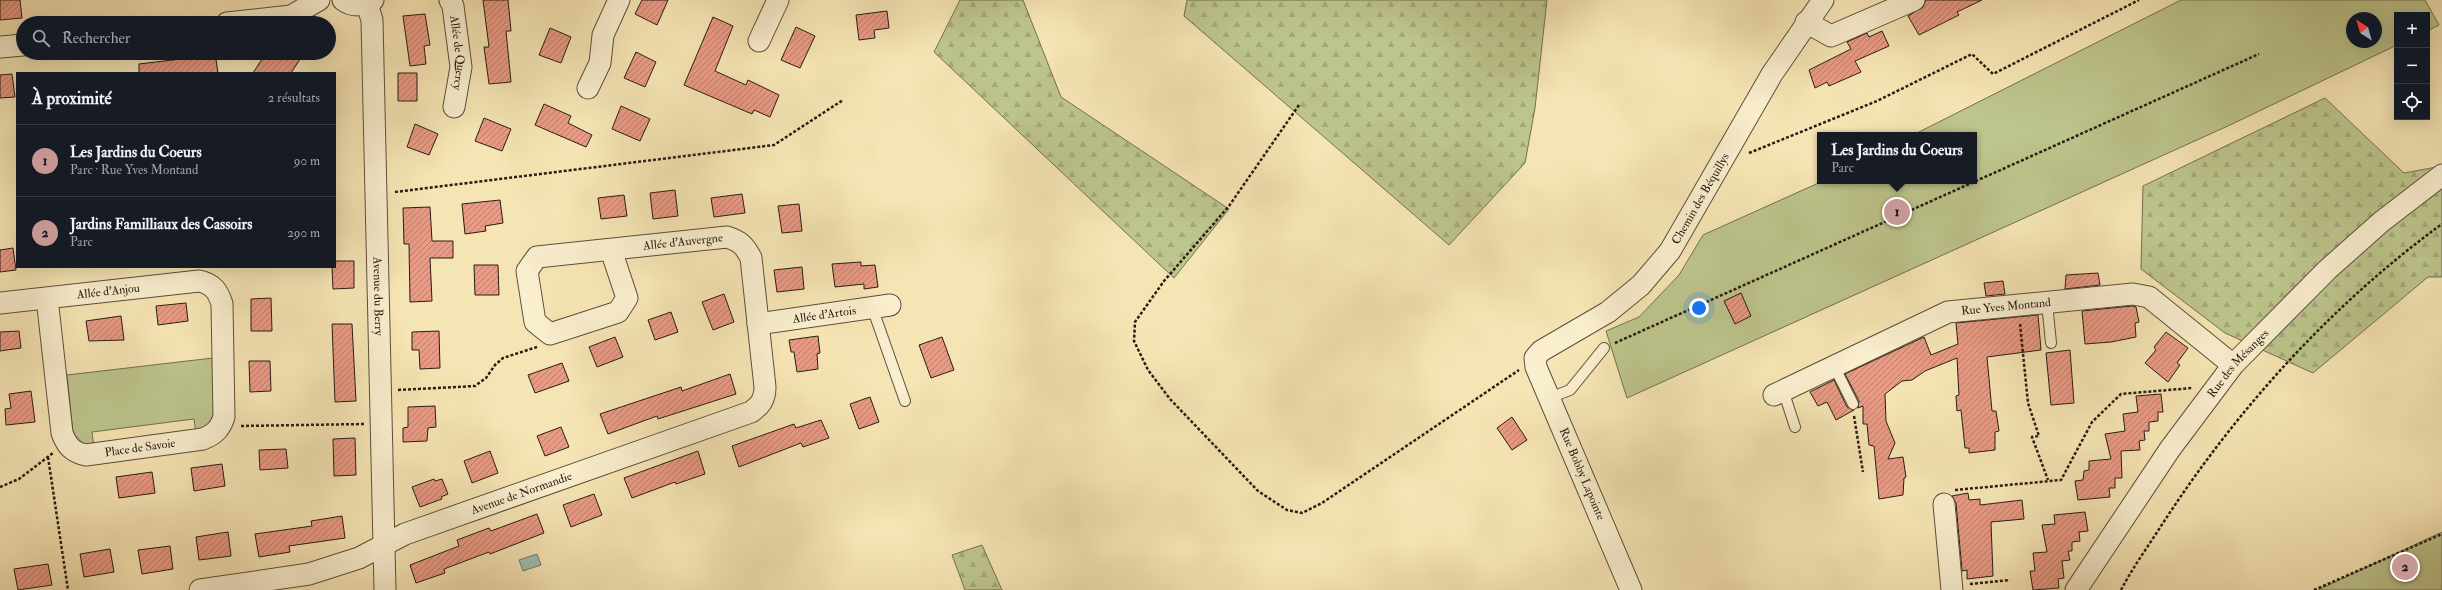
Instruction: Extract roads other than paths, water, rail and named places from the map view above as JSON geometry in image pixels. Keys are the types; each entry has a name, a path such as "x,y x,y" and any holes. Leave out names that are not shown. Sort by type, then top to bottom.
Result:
{"street":[{"path":"291,16 319,0"},
{"path":"343,0 352,5 370,2"},
{"name":"Allée de Quercy","path":"450,0 453,6 461,66 454,107"},
{"path":"588,88 600,63 604,36 619,0"},
{"path":"759,41 778,0"},
{"name":"Chemin des Béquillys","path":"1535,358 1541,351 1608,312 1641,285 1670,251 1772,74 1806,22 1823,0"},
{"path":"1806,22 1831,36 1914,0"},
{"name":"Avenue du Berry","path":"370,2 372,20 385,590"},
{"path":"0,47 16,46"},
{"name":"Rue des Mésanges","path":"2076,590 2170,448 2232,365 2327,270 2381,222 2442,175"},
{"name":"Allée d'Auvergne","path":"611,250 627,298 618,312 550,334 535,322 527,271 537,257 727,237 738,240 746,248 751,258 758,324"},
{"name":"Allée d'Anjou","path":"0,303 199,282 208,284 215,289 222,304 224,417 221,427"},
{"name":"Rue Yves Montand","path":"1778,393 1948,312 2133,294 2148,297 2232,365"},
{"name":"Place de Savoie","path":"48,298 62,433 66,443 74,452 86,455 203,439 214,435 221,427"},
{"name":"Allée d'Artois","path":"758,324 881,306"},
{"name":"Avenue de Normandie","path":"200,590 309,574 359,558 405,534 751,412 760,406 765,396 758,324"},
{"name":"Rue Bobby Lapointe","path":"1535,358 1536,367 1631,590"},
{"path":"1944,504 1952,588"}],"lane":[{"path":"2047,303 2051,342"},
{"path":"881,306 905,401"},
{"path":"1550,398 1570,390 1604,348"},
{"path":"1834,366 1853,404"},
{"path":"1778,393 1795,427"}],"place":[{"name":"Les Jardins du Coeurs","path":"1897,212"},
{"name":"Jardins Familliaux des Cassoirs","path":"2405,567"}]}
